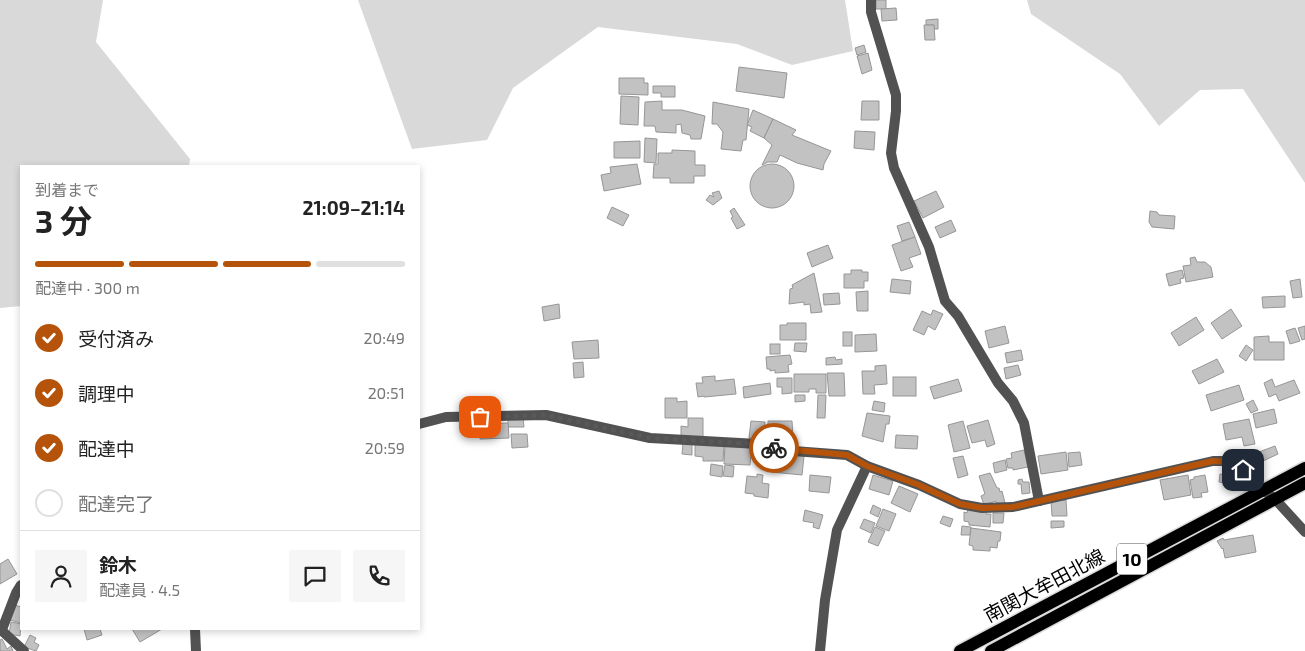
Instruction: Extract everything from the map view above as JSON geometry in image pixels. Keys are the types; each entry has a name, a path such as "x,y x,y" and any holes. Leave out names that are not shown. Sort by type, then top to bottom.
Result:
{"main road":[{"name":"南関大牟田北線","path":"960,651 1305,468"},
{"name":"南関大牟田北線","path":"991,651 1305,483"}],"street":[{"path":"871,0 871,12 896,95 891,153 894,168 929,247 945,301 958,316 1024,422 1039,501"},
{"path":"420,424 446,417 546,415 650,438 758,444 780,450 847,455 867,466 919,485 960,504 982,508 1013,507 1213,461 1224,461 1236,465 1275,499 1305,532"},
{"path":"820,651 825,600 837,530 867,466"},
{"path":"20,587 4,627 0,631 24,651"},
{"path":"195,630 196,651"}],"shaded area":[{"path":"0,0 103,0 96,42 190,159 189,165 20,165 20,306 0,308"},
{"path":"358,0 845,0 853,51 792,65 737,44 598,27 513,88 487,140 412,149"},
{"path":"1027,0 1305,0 1305,183 1243,89 1200,90 1159,126 1120,74 1031,14"}],"building":[{"path":"876,0 886,0 886,9 876,9"},
{"path":"896,8 897,20 882,21 881,9"},
{"path":"938,19 938,29 934,29 934,25 926,25 926,20"},
{"path":"924,25 934,25 935,40 925,40"},
{"path":"864,45 866,52 857,55 855,48"},
{"path":"868,53 872,70 862,74 857,56"},
{"path":"739,67 787,73 784,98 736,91"},
{"path":"619,78 644,78 644,83 648,83 648,95 619,94"},
{"path":"653,86 675,86 675,97 661,97 661,93 653,93"},
{"path":"621,96 639,97 638,125 620,124"},
{"path":"662,101 662,110 682,110 705,116 701,139 691,139 690,135 682,133 681,124 676,125 676,133 656,132 655,126 644,126 645,102"},
{"path":"862,101 879,101 879,120 861,120"},
{"path":"713,102 749,109 746,140 743,140 741,151 721,149 723,132 717,124 712,124"},
{"path":"753,110 773,119 764,138 750,131 752,127 747,125"},
{"path":"773,119 796,130 792,135 831,151 823,170 797,163 780,155 777,162 768,162 762,165 772,145 764,138"},
{"path":"855,131 875,132 874,150 854,148"},
{"path":"645,138 657,139 656,163 644,162"},
{"path":"640,141 640,158 614,158 614,142"},
{"path":"672,150 695,151 695,165 705,165 705,176 694,176 694,183 670,183 670,178 653,178 654,164 658,164 658,153 672,153"},
{"path":"637,164 641,184 604,191 601,175 611,173 610,167"},
{"path":"776,164 788,170 793,177 793,195 788,202 781,207 768,208 760,205 753,198 750,182 753,174 760,167"},
{"path":"719,191 722,198 713,205 706,200 710,195 714,197 712,193"},
{"path":"936,191 944,207 923,218 914,201"},
{"path":"612,207 629,215 623,226 607,218"},
{"path":"734,208 745,225 737,229 731,218 733,217 730,211"},
{"path":"1150,211 1157,212 1159,215 1175,216 1174,229 1152,227 1149,222"},
{"path":"951,220 956,231 940,238 935,227"},
{"path":"909,222 915,237 902,241 897,226"},
{"path":"915,237 921,254 909,258 913,267 901,271 892,245"},
{"path":"828,245 833,258 812,267 807,253"},
{"path":"1195,257 1197,262 1205,262 1211,267 1213,277 1186,282 1183,266 1191,265 1190,258"},
{"path":"851,270 868,272 868,281 864,281 864,288 844,288 844,274 851,274"},
{"path":"1182,270 1184,278 1180,279 1181,283 1169,286 1166,274"},
{"path":"814,273 822,312 811,313 810,304 804,305 804,302 789,304 790,289 793,288 792,285"},
{"path":"892,279 911,281 910,294 890,292"},
{"path":"1300,279 1302,297 1293,298 1290,281"},
{"path":"868,291 868,311 857,311 856,292"},
{"path":"839,293 840,304 824,305 823,294"},
{"path":"1285,296 1285,307 1263,308 1262,297"},
{"path":"559,304 560,318 544,321 542,307"},
{"path":"1231,309 1242,326 1222,339 1211,323"},
{"path":"933,310 943,314 935,330 928,326 924,335 913,330 922,311 931,315"},
{"path":"1196,317 1204,330 1179,346 1171,333"},
{"path":"787,323 806,323 806,340 780,340 780,325 787,325"},
{"path":"1005,326 1009,343 989,348 985,331"},
{"path":"1305,326 1305,339 1302,340 1298,328"},
{"path":"1295,328 1300,341 1290,344 1286,331"},
{"path":"843,332 852,332 852,346 843,346"},
{"path":"876,334 877,351 855,352 855,335"},
{"path":"1269,336 1269,342 1284,342 1284,360 1254,360 1254,337"},
{"path":"598,340 599,358 574,359 572,342"},
{"path":"795,343 807,343 806,352 794,351"},
{"path":"770,344 780,344 780,354 770,354"},
{"path":"1246,345 1253,350 1246,361 1239,356"},
{"path":"1021,350 1023,360 1007,363 1005,353"},
{"path":"790,355 792,364 788,365 789,372 775,373 775,370 770,371 770,369 767,369 766,357"},
{"path":"835,357 836,360 842,359 842,364 826,365 826,358"},
{"path":"1217,359 1224,372 1199,384 1192,371"},
{"path":"583,362 584,377 574,378 573,363"},
{"path":"886,365 887,384 874,385 875,394 863,394 862,371 875,371 875,366"},
{"path":"1018,365 1021,375 1006,379 1004,368"},
{"path":"827,373 844,373 845,396 829,396"},
{"path":"794,374 826,374 826,393 816,393 816,389 809,389 809,392 794,392"},
{"path":"715,376 715,381 734,379 736,394 698,397 696,383 703,383 702,377"},
{"path":"893,377 916,377 916,396 893,396"},
{"path":"777,378 792,378 792,393 782,394 782,387 777,387"},
{"path":"958,379 962,391 934,399 930,387"},
{"path":"1272,379 1275,387 1294,380 1300,393 1279,401 1276,394 1269,397 1264,383"},
{"path":"770,383 771,394 744,398 743,387"},
{"path":"1239,385 1244,400 1211,411 1206,395"},
{"path":"795,395 805,395 805,401 795,402"},
{"path":"818,395 826,395 825,418 817,418"},
{"path":"665,398 677,398 677,402 687,401 687,418 665,418"},
{"path":"1253,400 1258,410 1251,413 1246,404"},
{"path":"874,401 885,403 884,412 872,410"},
{"path":"1274,409 1277,423 1256,428 1253,414"},
{"path":"867,413 890,416 889,424 886,424 883,442 862,436"},
{"path":"523,418 524,427 508,427 508,419"},
{"path":"688,418 703,418 703,438 681,436 681,426 688,427"},
{"path":"1249,419 1255,444 1244,446 1242,437 1226,440 1223,424"},
{"path":"988,420 995,444 987,447 985,440 972,443 967,426"},
{"path":"751,421 765,422 763,439 749,438"},
{"path":"768,421 792,421 793,438 768,438"},
{"path":"963,421 970,448 954,452 948,425"},
{"path":"508,423 509,438 480,439 479,424"},
{"path":"511,434 527,434 528,447 512,448"},
{"path":"896,435 918,436 917,449 895,448"},
{"path":"683,443 692,444 692,455 682,454"},
{"path":"695,444 724,445 723,461 703,461 703,457 695,456"},
{"path":"725,445 757,447 757,455 751,454 750,465 724,464"},
{"path":"1275,446 1278,454 1263,461 1259,452"},
{"path":"1024,450 1028,467 1013,470 1013,468 1008,468 1006,459 1012,458 1011,453"},
{"path":"1066,452 1068,470 1041,474 1038,456"},
{"path":"1080,452 1082,465 1069,467 1068,453"},
{"path":"773,454 804,456 802,475 772,472"},
{"path":"963,456 968,475 958,478 953,458"},
{"path":"1005,460 1007,470 995,473 993,463"},
{"path":"711,464 723,466 722,477 710,475"},
{"path":"725,465 734,466 733,477 723,476"},
{"path":"990,473 997,488 999,488 1000,492 1002,491 1005,503 997,505 996,501 984,505 981,496 985,494 979,476"},
{"path":"757,474 763,475 762,483 769,484 768,498 745,493 747,476 757,477"},
{"path":"1220,474 1230,476 1229,484 1219,482"},
{"path":"810,475 831,477 829,493 809,491"},
{"path":"873,475 893,481 889,495 869,489"},
{"path":"1188,475 1191,495 1164,500 1160,480"},
{"path":"1205,475 1208,492 1201,493 1202,497 1193,498 1190,480 1194,479 1194,477"},
{"path":"1022,479 1023,482 1029,482 1030,493 1022,494 1021,484 1018,484 1018,480"},
{"path":"899,486 918,494 910,512 891,503"},
{"path":"1066,500 1067,516 1052,516 1051,501"},
{"path":"873,505 881,509 878,517 870,513"},
{"path":"883,509 896,514 889,531 876,526"},
{"path":"968,509 986,510 986,514 991,514 990,527 969,525 969,522 964,521 964,512 967,513"},
{"path":"805,510 823,515 819,529 813,527 814,523 803,521"},
{"path":"993,513 1004,513 1003,523 993,523"},
{"path":"943,516 953,519 950,527 940,523"},
{"path":"864,519 875,523 871,533 860,528"},
{"path":"1051,521 1064,521 1064,527 1051,528"},
{"path":"962,526 971,527 970,535 961,535"},
{"path":"875,527 885,531 878,546 868,542"},
{"path":"971,528 1001,532 997,548 990,547 990,551 973,550 973,546 969,545"},
{"path":"1253,535 1256,552 1225,558 1223,548 1217,541 1223,538 1224,540"},
{"path":"8,559 17,574 0,584 0,564"},
{"path":"15,605 20,607 20,623 10,620"},
{"path":"11,622 20,624 20,636 9,634"},
{"path":"84,630 100,630 102,635 87,640"},
{"path":"133,630 160,630 140,642"},
{"path":"30,635 36,638 34,642 39,645 36,651 24,647"},
{"path":"2,639 7,649 11,646 13,651 0,651 0,640"}],"way so far":[{"path":"480,417 546,415 650,438 758,444 774,448"}],"route":[{"path":"774,448 847,455 867,466 919,485 942,497 960,504 982,508 1013,507 1213,461 1224,461 1236,465 1243,470"}]}
